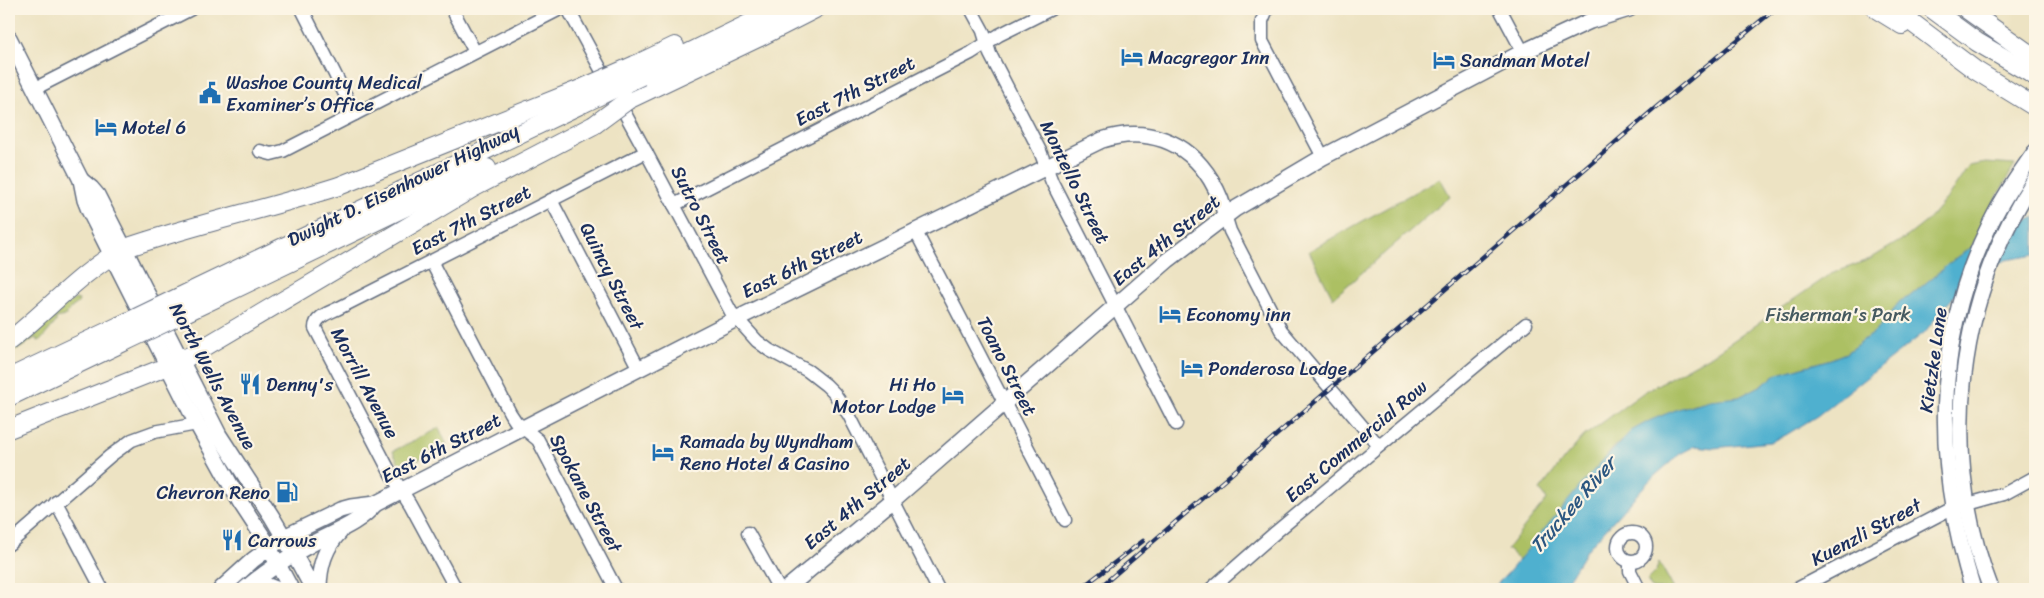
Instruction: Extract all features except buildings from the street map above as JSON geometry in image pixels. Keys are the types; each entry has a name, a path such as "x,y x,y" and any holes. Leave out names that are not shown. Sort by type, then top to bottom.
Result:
{"highway":[{"path":"641,78 755,9"},
{"name":"Dwight D. Eisenhower Highway","path":"9,397 123,334 588,109 641,78 779,9"},
{"name":"Dwight D. Eisenhower Highway","path":"588,109 628,100 641,78 815,9"},
{"path":"1932,9 1984,46 2035,76"},
{"path":"1966,9 2035,58"},
{"path":"1889,11 1956,57 2031,104"},
{"path":"9,341 77,282 117,252 202,224 297,199 588,109"},
{"path":"9,429 174,364 473,188 588,109"},
{"name":"Dwight D. Eisenhower Highway","path":"9,378 123,334"}],"main road":[{"name":"East 4th Street","path":"786,589 893,500 1168,260 1225,215 1323,158 1523,52 1590,21 1628,9"},
{"name":"North Wells Avenue","path":"9,38 81,180 85,200 117,252 174,364 284,537 313,589"},
{"name":"East 6th Street","path":"221,589 269,547 284,537 340,510 374,504 736,319 915,230 1108,138 1126,134 1152,136 1179,146 1198,162 1207,173 1222,200 1225,215"},
{"name":"Kietzke Lane","path":"1973,589 1952,508 1946,460 1946,395 1956,322 1978,250 2005,196 2035,152"},
{"name":"Kietzke Lane","path":"1991,589 1976,542 1968,504 1961,442 1961,397 1974,312 1986,274 2014,212 2033,183"},
{"name":"North Wells Avenue","path":"174,364 197,424 238,499 269,547 291,589"},
{"path":"1946,460 1953,469 1956,491 1960,499 1968,504"},
{"name":"East 6th Street","path":"246,589 294,554 366,514 374,504"},
{"path":"1952,508 1964,522 1969,537 1976,542"},
{"path":"318,589 321,566 326,551 333,539 344,527"},
{"path":"278,564 275,580 278,589"},
{"path":"246,589 263,584 278,589"}],"street":[{"path":"34,89 191,9"},
{"path":"302,9 355,114"},
{"path":"452,9 475,52"},
{"path":"260,151 271,154 283,151 560,9"},
{"name":"Sutro Street","path":"568,9 724,301 736,319 769,350 808,371 834,393 849,415 938,589"},
{"name":"Montello Street","path":"971,9 983,31 990,54 1040,150 1052,182 1176,424"},
{"name":"East 7th Street","path":"674,205 1051,9"},
{"path":"1267,9 1262,21 1262,41 1323,158"},
{"path":"1500,9 1523,52"},
{"name":"East 7th Street","path":"315,324 322,317 646,152"},
{"name":"Quincy Street","path":"552,200 639,369"},
{"path":"1225,215 1230,231 1281,330 1379,446"},
{"name":"Toano Street","path":"915,230 1005,401 1064,520"},
{"name":"Spokane Street","path":"431,261 510,413 516,422 525,427 538,440 616,589"},
{"name":"Morrill Avenue","path":"315,324 317,332 401,490 456,589"},
{"name":"East Commercial Row","path":"1212,589 1276,532 1526,324"},
{"path":"9,544 110,456 132,440 154,432 197,424"},
{"path":"1968,504 2004,494 2035,477"},
{"path":"56,502 102,589"},
{"name":"Kuenzli Street","path":"1797,589 1952,508"},
{"path":"748,533 779,589"},
{"path":"1630,562 1630,571 1639,589"}],"green space":[{"name":"Fisherman's Park","path":"1986,163 2015,165 1991,207 1971,248 1957,257 1909,297 1900,301 1877,330 1846,353 1775,375 1764,384 1739,397 1694,404 1642,425 1615,446 1519,560 1507,549 1547,499 1540,490 1584,436 1644,392 1715,353 1831,274 1870,259 1908,236 1927,221 1948,197 1969,166"},
{"path":"1440,178 1450,196 1333,298 1309,251"},
{"path":"75,299 79,300 78,303 65,316 56,318 56,322 41,340 38,341 36,338 21,348 10,349 29,334 39,332 44,322 52,320 55,312 61,311 64,306"},
{"path":"439,428 447,445 401,468 393,451"},
{"path":"1659,562 1674,589 1652,589 1647,580 1656,571"}],"water":[{"name":"Truckee River","path":"2035,217 2035,255 2006,260 1978,275 1963,287 1925,332 1817,416 1786,435 1770,442 1714,448 1695,446 1680,454 1650,480 1586,551 1570,577 1556,589 1492,589 1508,573 1592,472 1631,431 1678,409 1710,400 1739,397 1764,384 1775,375 1846,353 1877,330 1900,301 1909,297 1957,257 1982,241"}],"railway":[{"path":"1098,589 1653,110 1775,9"},
{"path":"1080,589 1143,541"}],"place":[{"name":"Macgregor Inn","path":"1132,57"},
{"name":"Sandman Motel","path":"1444,60"},
{"name":"Washoe County Medical Examiner’s Office","path":"210,93"},
{"name":"Motel 6","path":"106,127"},
{"name":"Economy inn","path":"1170,314"},
{"name":"Ponderosa Lodge","path":"1192,368"},
{"name":"Denny's","path":"250,384"},
{"name":"Hi Ho Motor Lodge","path":"953,395"},
{"name":"Ramada by Wyndham Reno Hotel & Casino","path":"663,452"},
{"name":"Chevron Reno","path":"287,492"},
{"name":"Carrows","path":"232,540"}]}
